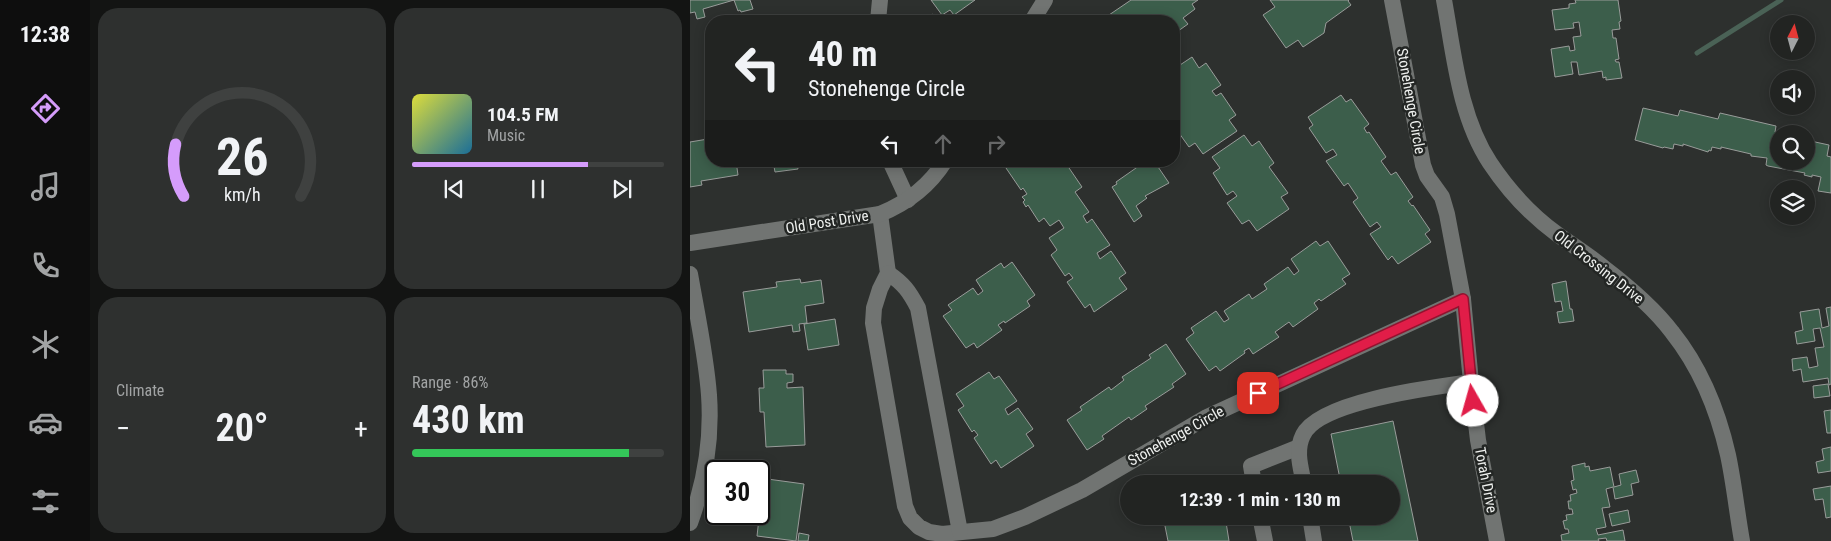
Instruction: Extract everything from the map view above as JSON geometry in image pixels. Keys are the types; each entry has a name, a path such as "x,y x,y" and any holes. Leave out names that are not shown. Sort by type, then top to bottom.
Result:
{"street":[{"path":"879,15 880,0"},
{"path":"1036,15 1045,0"},
{"name":"Stonehenge Circle","path":"888,273 880,289 872,323 905,506 910,518 919,527 929,532 942,534 993,529 1025,517 1082,490 1207,417 1463,299 1442,197 1427,176 1422,165 1392,0"},
{"name":"Old Crossing Drive","path":"1444,0 1466,110 1475,136 1489,162 1506,186 1529,210 1556,234 1585,253 1625,284 1651,309 1672,332 1691,359 1707,391 1722,434 1728,456 1742,541"},
{"path":"893,167 908,200"},
{"name":"Old Post Drive","path":"690,243 880,214 908,200 925,186 940,167"},
{"path":"880,214 888,273 906,288 918,308 960,532"},
{"path":"690,274 709,396 709,435 698,501 690,523"},
{"name":"Torah Drive","path":"1463,299 1478,440 1497,541"},
{"path":"1302,475 1298,455 1299,448 1304,433 1312,423 1327,415 1382,396 1471,382"},
{"path":"1252,475 1251,466 1299,448"},
{"path":"1261,525 1264,541"},
{"path":"1311,525 1314,541"}],"building":[{"path":"690,0 734,0 703,9 705,17 697,19 695,12 690,13"},
{"path":"734,0 750,0 753,9 738,11"},
{"path":"931,0 975,0 954,15 950,10 942,15"},
{"path":"1131,0 1198,0 1192,4 1195,9 1183,18 1188,24 1180,30 1180,15 1109,15"},
{"path":"1270,0 1349,0 1351,5 1326,23 1324,33 1303,47 1298,40 1286,48 1263,15 1275,7"},
{"path":"1575,0 1618,0 1621,21 1619,22 1620,29 1612,30 1613,38 1616,38 1619,59 1615,60 1619,62 1622,78 1606,80 1606,77 1603,78 1602,71 1579,75 1577,62 1571,62 1573,74 1555,77 1551,49 1569,46 1570,51 1575,50 1573,37 1581,36 1579,22 1573,23 1574,28 1555,30 1552,10 1569,8 1569,4 1576,3"},
{"path":"1192,57 1199,68 1206,63 1221,85 1212,91 1216,96 1221,93 1236,115 1229,120 1237,131 1203,154 1195,143 1189,147 1180,134 1180,65"},
{"path":"1341,95 1346,102 1351,99 1369,124 1364,128 1367,133 1369,132 1386,157 1381,161 1391,175 1396,172 1413,197 1408,201 1413,205 1430,230 1425,234 1431,242 1398,264 1392,256 1388,260 1370,234 1381,227 1377,222 1370,227 1353,202 1358,198 1348,183 1344,186 1326,161 1337,155 1333,149 1326,153 1309,128 1313,125 1308,117"},
{"path":"1643,108 1678,116 1680,110 1718,119 1720,113 1772,125 1770,125 1770,166 1766,165 1767,158 1751,156 1751,154 1721,147 1721,149 1712,147 1711,151 1709,150 1708,152 1683,144 1683,146 1674,144 1673,149 1635,140"},
{"path":"1244,135 1252,146 1259,141 1274,163 1269,167 1288,193 1281,197 1289,209 1257,231 1249,220 1242,224 1227,203 1237,196 1233,191 1227,195 1213,173 1220,168 1212,157"},
{"path":"705,140 705,167 737,167 738,175 701,181 702,185 690,187 690,142"},
{"path":"1815,142 1829,145 1827,156 1831,157 1831,193 1818,191 1821,177 1804,175 1805,173 1789,170 1815,170"},
{"path":"774,167 798,167 798,169 775,172"},
{"path":"1068,167 1082,187 1075,192 1089,212 1083,216 1087,223 1092,219 1110,245 1097,253 1100,259 1111,251 1126,273 1119,278 1127,289 1094,312 1090,304 1085,308 1067,282 1073,278 1069,273 1065,276 1051,255 1057,250 1049,238 1064,228 1059,220 1050,226 1044,218 1039,222 1028,205 1026,207 1023,202 1025,200 1022,197 1027,194 1023,188 1021,190 1006,168"},
{"path":"1137,167 1158,167 1169,183 1145,196 1147,198 1136,206 1142,216 1134,222 1112,187 1117,184 1116,182"},
{"path":"1316,241 1320,246 1328,241 1350,274 1342,279 1346,284 1321,301 1319,299 1314,303 1318,309 1293,327 1289,322 1275,332 1279,337 1253,354 1249,348 1220,371 1216,366 1209,371 1186,339 1194,333 1191,328 1216,311 1224,322 1229,319 1224,311 1249,294 1252,299 1267,289 1264,284 1288,267 1294,275 1299,271 1291,259"},
{"path":"1012,262 1035,295 1027,301 1030,306 1005,323 1004,321 998,325 1002,330 977,348 974,343 966,348 943,316 952,310 948,305 973,288 978,295 983,291 976,280 1001,263 1004,268"},
{"path":"800,279 801,283 821,280 824,303 805,306 807,323 799,324 800,331 793,332 792,325 749,332 743,292 777,287 776,282"},
{"path":"1566,281 1570,309 1572,309 1574,321 1559,323 1557,312 1563,311 1561,301 1555,302 1552,284"},
{"path":"1831,307 1831,384 1829,385 1828,378 1803,382 1801,369 1793,371 1792,359 1807,357 1809,368 1818,366 1815,348 1824,347 1820,328 1813,329 1815,341 1797,344 1795,332 1803,330 1800,312 1819,309 1822,328 1829,326 1826,308"},
{"path":"835,319 839,345 808,350 804,324"},
{"path":"1166,344 1186,374 1172,384 1174,387 1145,406 1147,409 1131,420 1129,417 1102,436 1104,439 1087,450 1067,420 1082,410 1080,407 1109,387 1111,390 1124,380 1122,377 1151,358 1149,355"},
{"path":"763,370 786,370 786,374 793,374 793,382 787,383 787,388 803,387 805,445 766,447 764,412 760,412 759,388 764,388"},
{"path":"989,372 994,379 999,376 1017,401 1005,409 1008,415 1018,408 1033,429 1026,434 1034,446 1001,468 996,460 991,464 974,438 978,435 974,430 972,432 958,410 964,406 956,394"},
{"path":"1828,384 1830,396 1814,398 1813,386"},
{"path":"1831,410 1831,433 1827,433 1824,411"},
{"path":"1393,421 1418,541 1353,541 1350,525 1400,525 1400,475 1339,475 1331,434"},
{"path":"1831,447 1831,471 1818,473 1816,462 1824,460 1822,449"},
{"path":"1585,463 1585,467 1589,466 1590,471 1610,467 1614,487 1621,485 1619,474 1636,470 1639,482 1631,484 1633,495 1615,499 1613,487 1606,489 1610,507 1602,508 1606,527 1596,529 1598,535 1623,530 1625,541 1607,541 1606,538 1598,539 1599,541 1562,541 1561,535 1569,533 1568,529 1565,529 1563,521 1567,520 1566,515 1573,514 1572,509 1569,509 1568,501 1571,501 1570,495 1577,493 1576,489 1573,490 1571,481 1574,480 1572,466"},
{"path":"770,479 804,484 796,541 757,536 758,525 770,525"},
{"path":"1831,486 1831,517 1826,518 1823,499 1815,500 1813,489"},
{"path":"1628,510 1630,522 1612,526 1609,514"},
{"path":"1165,525 1226,525 1229,541 1168,541"},
{"path":"799,533 809,535 808,541 798,541"}],"waterway":[{"path":"1697,53 1781,0"}],"route":[{"path":"1258,393 1463,299 1473,401"}]}
